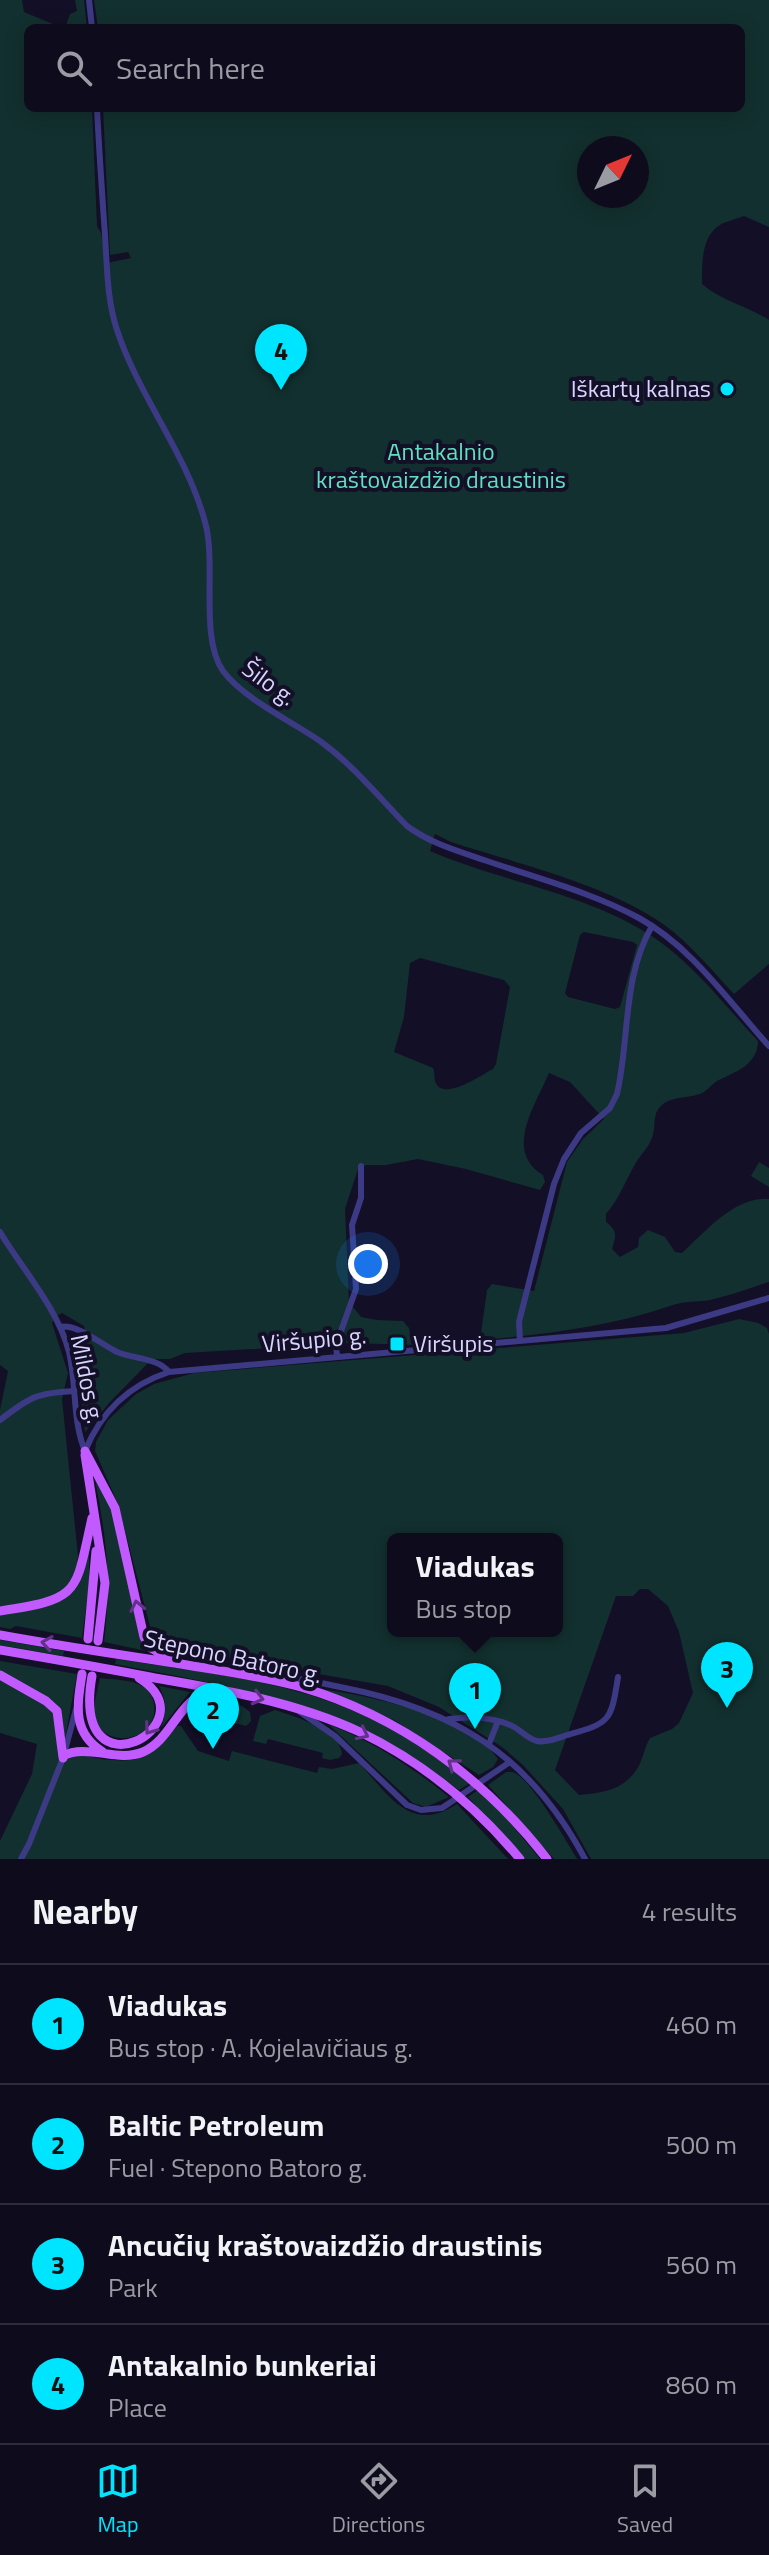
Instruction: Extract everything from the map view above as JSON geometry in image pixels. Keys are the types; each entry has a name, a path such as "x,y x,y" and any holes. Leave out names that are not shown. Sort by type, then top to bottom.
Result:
{"main road":[{"path":"85,1451 105,1583 93,1640"},
{"path":"85,1451 115,1508 144,1637 158,1654 180,1664"},
{"path":"0,1611 49,1602 69,1590 82,1570 93,1511"},
{"name":"Stepono Batoro g.","path":"0,1635 228,1671 324,1694 416,1738 462,1771 489,1795 547,1859"},
{"name":"Stepono Batoro g.","path":"0,1650 225,1690 290,1707 360,1732 427,1771 470,1807 520,1859"},
{"path":"111,1755 94,1746 85,1736 78,1724 76,1706 87,1675 88,1707 93,1726 109,1742 132,1744 150,1732 157,1722 159,1701 149,1684 125,1672"},
{"path":"0,1675 46,1701 57,1711 63,1757 78,1751 132,1755 151,1748 194,1697 225,1690"}],"street":[{"path":"89,0 92,24"},
{"name":"Šilo g.","path":"97,112 113,317 132,367 206,523 211,574 212,643 214,654 225,673 245,692 335,753 418,835 611,905 652,926 693,960 769,1046"},
{"path":"520,1341 519,1322 557,1176 581,1133 610,1108 617,1094 628,1001 638,959 652,926"},
{"path":"337,1356 336,1345 356,1289 351,1238 353,1218 361,1198 361,1166"},
{"name":"Mildos g.","path":"0,1232 60,1327 69,1354 80,1438 85,1451"},
{"name":"Viršupio g.","path":"85,1451 94,1430 123,1396 143,1382 169,1372 666,1328 769,1298"},
{"path":"60,1327 72,1326 120,1353 158,1362 169,1372"},
{"path":"0,1420 31,1397 42,1393 74,1391"},
{"path":"228,1671 310,1681 374,1694 411,1704 447,1720 489,1744 546,1798 585,1859"},
{"path":"447,1720 485,1718 511,1725 535,1741 547,1741 605,1722 612,1710 618,1677"},
{"path":"21,1859 63,1757 76,1706"},
{"path":"290,1707 335,1736 407,1805 429,1811 442,1808 510,1762"},
{"path":"489,1744 498,1721"}],"green space":[{"name":"Antakalnio kraštovaizdžio draustinis","path":"0,0 22,0 24,12 53,24 24,24 24,112 92,112 97,226 107,263 131,258 128,252 110,255 103,112 745,112 745,24 97,24 94,0 769,0 769,227 744,216 725,222 714,230 706,243 702,284 769,320 769,964 734,994 673,931 616,898 561,876 451,842 435,834 430,851 580,901 637,927 689,966 758,1041 754,1056 744,1067 702,1093 670,1100 658,1110 650,1143 606,1214 606,1222 615,1234 612,1249 620,1257 638,1247 639,1238 648,1230 665,1237 675,1252 682,1253 733,1209 744,1203 769,1199 769,1282 717,1298 678,1304 602,1324 480,1340 487,1290 492,1284 534,1291 567,1162 583,1139 604,1119 570,1082 549,1073 531,1113 524,1141 525,1154 531,1165 543,1175 545,1182 540,1190 418,1159 366,1165 358,1169 345,1209 349,1302 361,1317 403,1321 409,1328 412,1345 353,1343 185,1353 170,1359 152,1359 85,1432 76,1352 85,1331 84,1326 62,1313 56,1316 52,1323 68,1373 62,1399 78,1556 77,1573 71,1584 54,1596 0,1607 0,1410 8,1371 0,1365","holes":["584,932 637,945 620,1007 615,1009 568,997 565,993 580,935","420,958 504,980 510,987 493,1069 462,1086 445,1089 435,1081 433,1068 394,1052 404,1017 410,963"]},
{"path":"75,0 84,0 87,24 66,24 70,14 77,11"},
{"path":"759,1162 769,1168 769,1187 751,1176"},
{"path":"739,1319 767,1328 769,1859 591,1859 563,1809 523,1765 502,1747 439,1707 388,1686 175,1649 156,1640 118,1504 95,1451 96,1442 108,1420 136,1394 154,1384 194,1373 684,1333","holes":["640,1589 648,1589 668,1606 679,1632 693,1693 679,1723 650,1738 639,1765 625,1782 604,1791 579,1795 555,1770 616,1596 633,1596"]},
{"path":"93,1470 108,1499 151,1652 104,1642 106,1556"},
{"path":"89,1548 89,1585 82,1638 16,1626 10,1629 0,1627 0,1613 45,1606 81,1577"},
{"path":"0,1640 64,1651 63,1656 0,1645"},
{"path":"116,1659 244,1679 337,1704 394,1731 470,1783 459,1790 378,1738 296,1705 115,1664"},
{"path":"0,1661 77,1674 64,1744 60,1711 0,1673"},
{"path":"100,1678 133,1682 148,1690 153,1700 154,1715 149,1726 127,1738 104,1732 96,1723 94,1708"},
{"path":"0,1680 33,1696 54,1715 58,1727 59,1761 82,1755 101,1759 137,1759 160,1745 177,1726 181,1726 198,1751 229,1761 232,1751 317,1773 319,1767 332,1769 359,1763 390,1798 413,1813 426,1815 457,1804 508,1859 0,1859 0,1841 32,1774 37,1744 0,1733"},
{"path":"159,1686 190,1692 161,1728 165,1707"},
{"path":"321,1689 417,1710 465,1731 498,1759 493,1767 479,1775 394,1720"},
{"path":"206,1699 242,1706 250,1712 251,1721 246,1726 207,1716 192,1719 191,1712"},
{"path":"275,1710 325,1731 339,1745 342,1754 330,1760 322,1758 323,1753 268,1739 266,1744 253,1741 260,1716"},
{"path":"328,1724 391,1756 449,1797 426,1807 413,1803"},
{"path":"506,1772 512,1772 525,1781 550,1814 577,1859 554,1859 488,1785"},
{"path":"478,1790 540,1859 525,1859 468,1797"}],"place":[{"name":"Iškartų kalnas","path":"727,389"},
{"name":"Antakalnio bunkeriai","path":"281,390"},
{"name":"Viršupis","path":"397,1344"},
{"name":"Ancučių kraštovaizdžio draustinis","path":"727,1708"},
{"name":"Viadukas","path":"475,1729"},
{"name":"Baltic Petroleum","path":"213,1749"}]}
